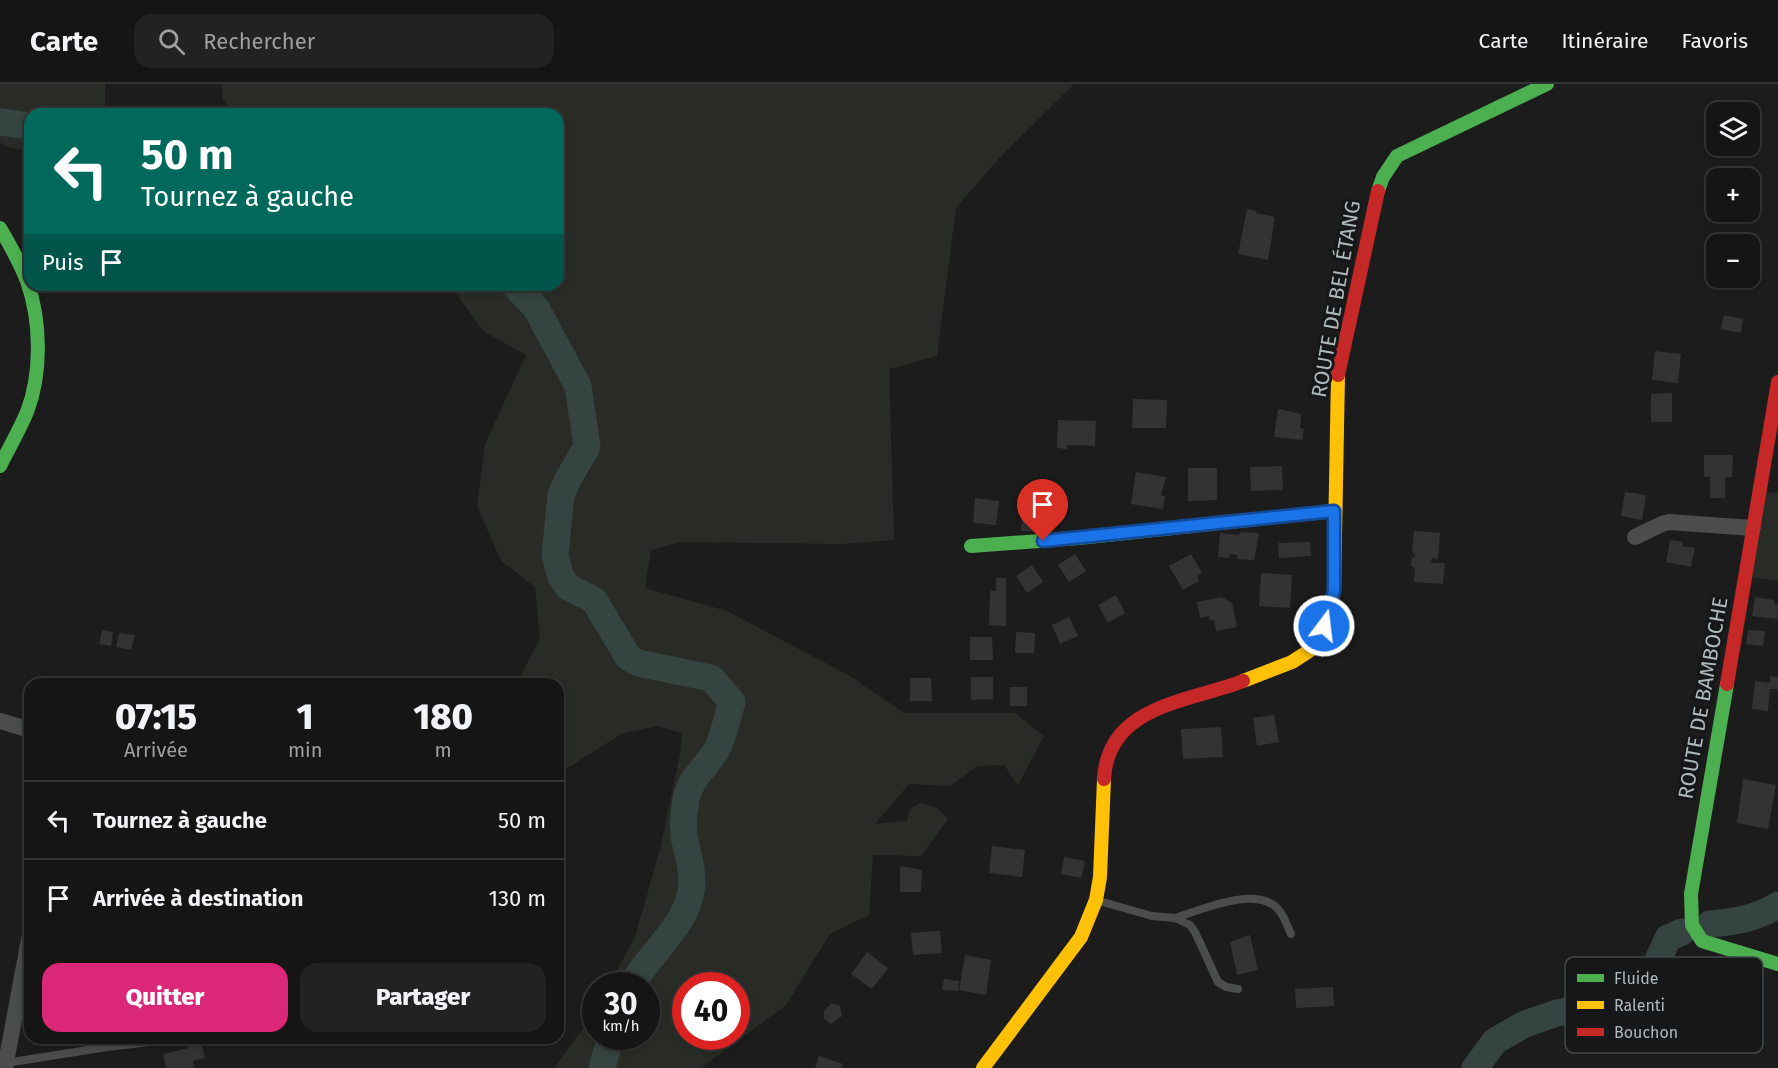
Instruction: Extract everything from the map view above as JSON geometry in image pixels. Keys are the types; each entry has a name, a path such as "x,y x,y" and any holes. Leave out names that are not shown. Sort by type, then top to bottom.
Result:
{"street":[{"name":"ROUTE DE BEL ÉTANG","path":"1096,900 1100,877 1105,763 1114,742 1129,724 1155,708 1227,687 1292,662 1309,651 1324,626 1334,591 1337,382 1376,196 1383,177 1397,156 1547,84"},
{"path":"0,228 24,275"},
{"path":"0,465 28,410 38,370 36,327 29,291"},
{"name":"ROUTE DE BAMBOCHE","path":"1755,957 1702,941 1692,924 1691,894 1778,382"},
{"path":"971,546 1079,538 1334,511"},
{"path":"1635,537 1669,522 1754,528"},
{"path":"0,721 24,728"},
{"path":"983,1068 1081,937 1096,900"},
{"name":"ROUTE DE BAMBOCHE","path":"1763,959 1778,964"},
{"path":"6,1066 24,967"}],"lane":[{"path":"1175,918 1220,903 1255,898 1268,901 1279,910 1291,934"},
{"path":"1096,900 1152,916 1175,918 1190,925 1218,982 1226,987 1238,989"},
{"path":"6,1066 132,1044"}],"shaded area":[{"path":"0,84 105,84 105,108 24,108 24,150 0,143"},
{"path":"221,84 1074,84 1001,156 956,208 937,356 889,369 894,540 843,544 680,542 651,550 645,588 727,611 850,676 904,713 1015,713 1044,736 1018,785 1004,765 977,766 950,786 909,784 875,824 907,821 910,809 920,803 937,808 948,819 921,856 873,855 869,915 830,934 786,1005 750,1032 750,972 672,972 672,1050 725,1050 701,1068 554,1068 582,1030 582,1050 660,1050 660,972 616,972 635,937 661,845 680,754 682,733 657,726 623,733 564,770 564,678 519,678 540,639 535,587 501,561 477,506 485,444 526,355 483,331 454,291 564,291 564,108 228,108 223,99"},
{"path":"1765,492 1778,493 1778,581 1750,577"}],"building":[{"path":"1247,209 1275,217 1268,260 1238,254"},
{"path":"1724,315 1743,319 1741,333 1721,329"},
{"path":"1655,351 1681,354 1678,383 1652,380"},
{"path":"1672,393 1672,422 1651,422 1651,394"},
{"path":"1133,399 1167,400 1166,428 1132,428"},
{"path":"1278,409 1301,414 1300,428 1304,429 1302,440 1274,437"},
{"path":"1058,420 1096,421 1095,446 1067,445 1067,449 1057,448"},
{"path":"1704,455 1733,455 1732,477 1725,477 1725,498 1710,498 1710,477 1704,477"},
{"path":"1282,466 1283,490 1251,491 1250,467"},
{"path":"1188,468 1217,468 1217,500 1188,501"},
{"path":"1136,472 1166,477 1161,495 1165,496 1163,509 1131,504"},
{"path":"1625,492 1646,495 1642,520 1621,516"},
{"path":"975,498 999,501 996,525 973,523"},
{"path":"1023,503 1046,504 1044,532 1021,531"},
{"path":"1414,531 1440,533 1438,559 1432,558 1431,563 1445,563 1443,584 1414,582 1415,568 1411,566 1412,558 1416,556 1412,552"},
{"path":"1240,532 1259,533 1254,560 1237,559 1237,555 1230,554 1229,558 1218,557 1220,533 1239,535"},
{"path":"1670,540 1683,542 1682,546 1695,548 1691,567 1666,562"},
{"path":"1310,542 1311,556 1279,558 1278,543"},
{"path":"1075,554 1086,571 1069,582 1058,565"},
{"path":"1191,554 1202,573 1197,576 1199,581 1183,590 1169,566"},
{"path":"1032,565 1043,582 1027,593 1016,576"},
{"path":"1261,573 1292,575 1290,608 1259,606"},
{"path":"996,578 1006,578 1006,626 989,625 990,591 996,591"},
{"path":"1116,595 1125,613 1108,623 1098,605"},
{"path":"1222,597 1232,603 1237,627 1216,631 1214,620 1210,621 1209,616 1200,618 1197,602"},
{"path":"1755,597 1774,600 1774,604 1778,605 1777,619 1752,616"},
{"path":"1069,617 1078,636 1060,644 1052,625"},
{"path":"102,630 113,632 111,646 99,644"},
{"path":"1748,630 1765,631 1763,646 1746,644"},
{"path":"1016,632 1035,633 1034,653 1015,653"},
{"path":"119,633 135,635 131,650 116,647"},
{"path":"970,637 992,637 993,660 970,660"},
{"path":"1770,676 1778,677 1778,689 1770,689 1768,711 1752,709 1755,681 1770,683"},
{"path":"971,677 993,677 993,699 971,700"},
{"path":"910,678 931,678 932,701 910,701"},
{"path":"1010,687 1027,687 1027,706 1010,706"},
{"path":"1274,715 1279,742 1257,746 1253,718"},
{"path":"1221,727 1223,757 1183,759 1181,729"},
{"path":"1743,779 1776,785 1768,829 1737,823"},
{"path":"992,846 1025,850 1022,877 989,873"},
{"path":"1064,857 1085,861 1081,878 1061,874"},
{"path":"900,866 922,870 921,892 900,892"},
{"path":"940,931 942,953 913,955 911,933"},
{"path":"1250,935 1258,970 1237,975 1230,942"},
{"path":"867,952 888,968 872,989 851,974"},
{"path":"965,955 991,960 986,995 959,990"},
{"path":"944,979 959,981 958,991 942,990"},
{"path":"1333,987 1334,1006 1296,1008 1295,989"},
{"path":"832,1003 840,1006 842,1016 831,1024 824,1019 824,1011"},
{"path":"188,1044 202,1044 205,1058 193,1061 194,1068 166,1068 163,1054 189,1048"},
{"path":"819,1056 843,1064 842,1068 815,1068"}],"waterway":[{"path":"0,122 24,125"},
{"path":"520,291 536,308 578,386 587,447 561,495 555,555 560,575 568,587 594,600 628,657 638,663 711,678 732,702 719,744 713,756 691,785 686,799 684,836 692,875 690,896 678,923 640,972"},
{"path":"1710,924 1746,919 1778,905"},
{"path":"1659,957 1668,938 1682,932"},
{"path":"1475,1068 1495,1041 1525,1024 1565,1012"},
{"path":"602,1068 607,1050"}],"traffic: fast":[{"path":"1378,191 1383,177 1397,156 1547,84"},
{"path":"0,228 24,274"},
{"path":"0,466 27,412 35,381 38,347 30,291"},
{"path":"971,546 1079,538 1334,511"},
{"path":"1727,684 1691,894 1692,925 1702,941 1755,957"},
{"path":"1763,959 1778,964"}],"traffic: slow":[{"path":"1243,681 1292,662 1309,651 1324,626 1334,591 1338,375"},
{"path":"983,1068 1081,937 1096,900 1100,877 1104,779"}],"traffic: jam":[{"path":"1338,375 1378,191"},
{"path":"1727,684 1778,382"},
{"path":"1104,779 1109,754 1120,735 1136,721 1176,702 1243,681"}],"route":[{"path":"1043,541 1334,511 1334,591 1324,626"}]}
